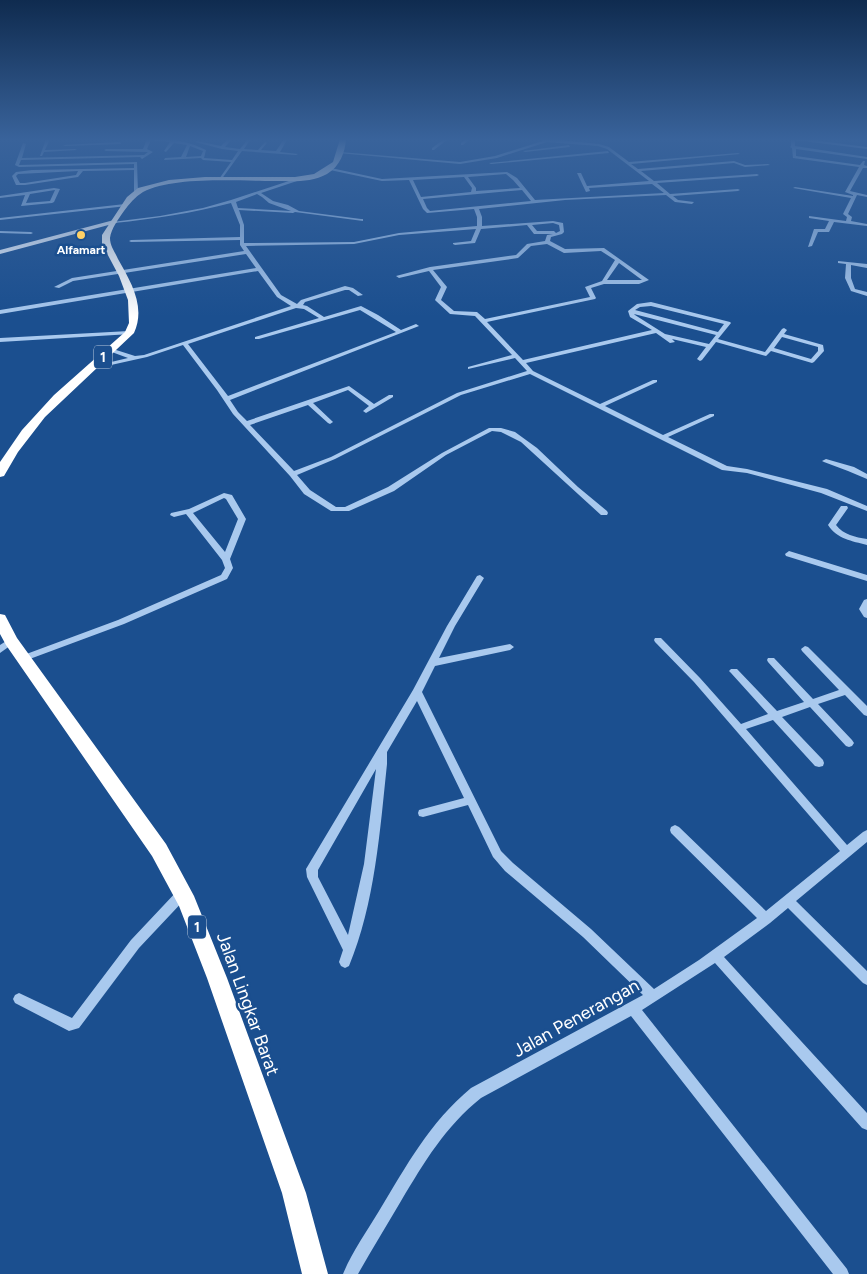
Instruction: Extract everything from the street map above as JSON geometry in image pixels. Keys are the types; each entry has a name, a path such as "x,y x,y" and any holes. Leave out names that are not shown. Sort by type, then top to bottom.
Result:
{"highway":[{"name":"1","path":"0,473 8,458 40,413 111,350 129,333 134,325 136,316 130,291 122,272 106,244 106,236 131,198"},
{"name":"Jalan Lingkar Barat","path":"0,618 6,646 24,658 159,850 182,893 217,978 294,1193 315,1274"}],"main road":[{"path":"0,252 114,222"}],"street":[{"path":"26,198 23,205 52,202 54,198"},
{"path":"114,222 174,214 241,198"},
{"path":"267,198 271,202 298,212"},
{"path":"421,198 425,209 429,212 585,198"},
{"path":"531,198 534,202"},
{"path":"673,198 677,201 692,203"},
{"path":"848,222 850,217 845,214 854,198"},
{"path":"233,201 242,224 242,245 279,296 297,306 305,307 322,318"},
{"path":"0,219 125,205"},
{"path":"455,244 473,242 480,228 480,219 476,208"},
{"path":"237,209 298,212 361,220"},
{"path":"811,217 867,224"},
{"path":"810,246 816,230 827,231 832,220"},
{"path":"242,245 354,243 400,234 558,222 562,225 562,231 560,234 547,238 548,242"},
{"path":"529,225 536,233 562,231"},
{"path":"0,232 31,233"},
{"path":"131,241 241,238"},
{"path":"399,276 430,269 518,256 529,246 548,242 561,251 602,249 646,280 639,282 604,282 588,287 594,297 591,299 483,321"},
{"path":"56,287 70,280 246,252"},
{"path":"604,282 618,260"},
{"path":"840,262 867,266"},
{"path":"849,263 848,278 853,290 867,294"},
{"path":"0,312 260,269"},
{"path":"430,269 444,287 438,300 451,312 458,314 475,313 531,372 602,405 725,468 753,473 814,489 867,509"},
{"path":"92,367 136,358 184,343 297,306 303,302 344,288 351,289 360,295"},
{"path":"631,311 638,305 651,304 728,323 700,359"},
{"path":"257,338 361,308 400,332"},
{"path":"631,311 632,316 672,342"},
{"path":"631,311 720,334"},
{"path":"226,399 416,326"},
{"path":"523,362 657,331"},
{"path":"663,336 713,343 763,354 766,354 771,349 782,332 821,346 816,362 771,349"},
{"path":"0,340 129,333"},
{"path":"184,343 236,413 293,474 307,492 334,509 346,510 391,489 444,454 491,429 498,428 530,444 604,513"},
{"path":"111,350 136,358"},
{"path":"470,368 516,356"},
{"path":"293,474 333,458 459,394 531,372"},
{"path":"602,405 655,381"},
{"path":"246,424 347,388 352,389 373,406"},
{"path":"366,411 391,396"},
{"path":"309,402 330,422"},
{"path":"663,437 712,415"},
{"path":"826,461 851,469 867,477"},
{"path":"174,516 224,495 229,497 242,519 226,559"},
{"path":"844,508 832,525 832,528 840,533 867,542"},
{"path":"24,658 121,622 222,579 229,571 226,559 190,516 189,511"},
{"path":"789,554 867,578"},
{"path":"349,950 313,877 312,869 417,692 451,626 480,578"},
{"path":"867,602 863,609 867,615"},
{"path":"658,640 697,680 847,852"},
{"path":"432,664 510,647"},
{"path":"805,649 867,712"},
{"path":"770,660 849,743"},
{"path":"734,672 819,763"},
{"path":"739,728 846,691"},
{"path":"417,692 498,854 509,867 587,933 653,996"},
{"path":"345,962 355,934 368,871 382,752"},
{"path":"423,813 471,800"},
{"path":"676,830 766,919"},
{"name":"Jalan Penerangan","path":"350,1274 434,1134 460,1105 476,1093 633,1008 715,956 789,901 867,835"},
{"path":"19,999 68,1025 75,1024 134,944 182,893"},
{"path":"789,901 867,979"},
{"path":"715,956 867,1123"},
{"path":"633,1008 842,1274"}],"place":[{"name":"Alfamart","path":"81,235"}]}
